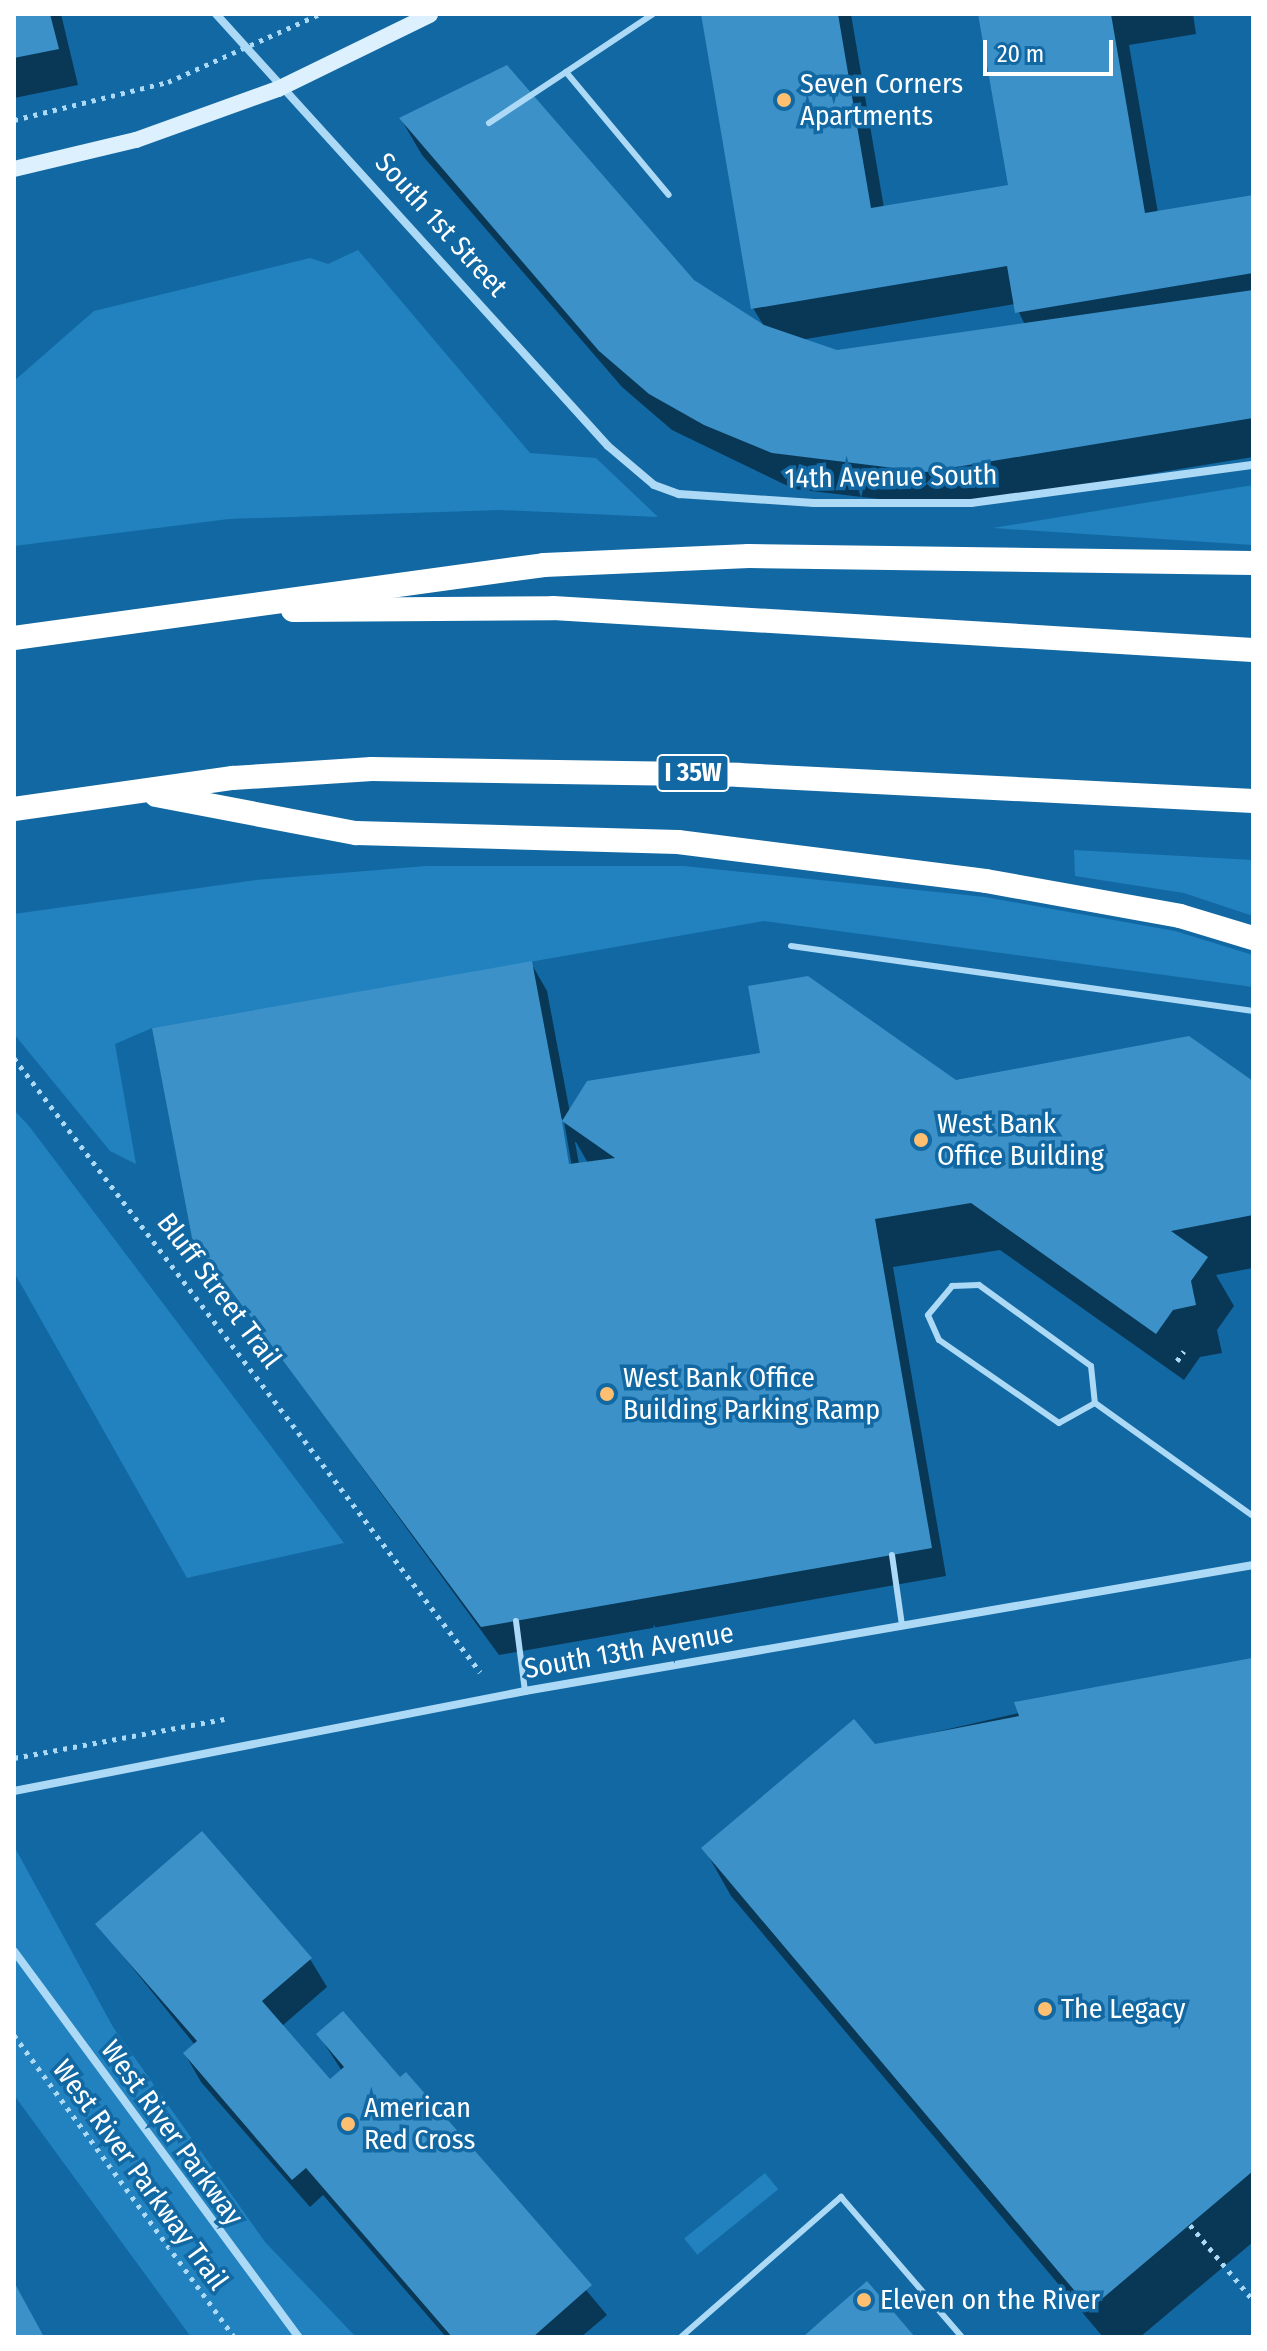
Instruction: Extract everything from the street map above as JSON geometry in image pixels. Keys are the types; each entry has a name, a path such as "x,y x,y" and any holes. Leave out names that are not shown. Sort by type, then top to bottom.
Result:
{"highway":[{"path":"14,638 353,586 544,565 749,556 1253,563"},
{"path":"152,619 320,608 553,608 1253,650"},
{"name":"I 35W","path":"14,809 134,791 372,769 536,767 1253,801"},
{"path":"134,791 356,833 678,842 986,881 1180,916 1253,938"}],"street":[{"name":"South 1st Street","path":"216,14 377,186 630,468"},
{"path":"14,169 240,106 431,14"},
{"name":"14th Avenue South","path":"630,468 679,494 971,503 1253,465"},
{"name":"South 13th Avenue","path":"14,1791 525,1691 1253,1565"},
{"name":"West River Parkway","path":"14,1951 299,2337"}],"lane":[{"path":"489,123 653,14"},
{"path":"566,72 669,195"},
{"path":"791,946 1253,1011"},
{"path":"1095,1403 1059,1423 939,1340 928,1315 952,1286 979,1285 1091,1366 1095,1403 1253,1516"},
{"path":"892,1555 902,1625"},
{"path":"516,1621 525,1691"},
{"path":"681,2337 841,2197 962,2337"}],"path":[{"path":"14,120 168,82 320,14"},
{"name":"Bluff Street Trail","path":"14,1058 481,1674"},
{"path":"1177,1361 1184,1351"},
{"name":"West River Parkway Trail","path":"14,2035 234,2337"},
{"path":"1190,2225 1253,2300"}],"shaded area":[{"path":"358,250 530,453 596,458 658,517 500,510 229,519 14,546 14,381 94,311 310,258 328,264"},
{"path":"1253,485 1253,545 993,528"},
{"path":"1074,850 1253,860 1253,916 1184,893 1075,876"},
{"path":"426,866 684,866 985,897 1175,931 1253,955 1253,987 764,921 152,1028 115,1044 136,1164 110,1151 14,1034 14,914 256,880"},
{"path":"14,1110 344,1543 187,1578 14,1272"},
{"path":"14,1846 113,2027 265,2242 356,2337 191,2337 14,2095"},
{"path":"765,2173 778,2189 697,2255 684,2238"}],"building":[{"path":"14,14 50,14 59,49 14,58"},
{"name":"Seven Corners Apartments","path":"701,14 838,14 871,208 1008,185 978,14 1111,14 1145,213 1253,195 1253,273 1015,313 1007,266 751,309"},
{"path":"507,65 694,280 764,325 837,350 1253,290 1253,418 926,472 772,453 704,425 649,394 599,351 399,118"},
{"name":"West Bank Office Building Parking Ramp","path":"532,961 562,1121 587,1081 760,1053 748,986 808,976 956,1080 1189,1036 1253,1081 1253,1215 1171,1231 1208,1257 1191,1281 1196,1305 1173,1310 1156,1334 971,1203 875,1219 932,1548 481,1627 192,1238 152,1028","holes":["562,1121 615,1158 569,1164"]},
{"name":"The Legacy","path":"1252,1658 1253,2171 1090,2309 701,1848 854,1719 875,1744 1019,1716 1014,1702"},
{"name":"American Red Cross","path":"202,1831 312,1958 262,2001 330,2079 344,2067 316,2034 343,2011 400,2077 406,2072 592,2285 533,2337 452,2337 306,2168 292,2180 183,2053 197,2041 95,1924"},
{"name":"Eleven on the River","path":"867,2281 915,2337 803,2337 823,2319"},
{"path":"14,2282 44,2337 14,2337"}],"place":[{"name":"Seven Corners Apartments","path":"784,100"},
{"name":"West Bank Office Building","path":"921,1140"},
{"name":"West Bank Office Building Parking Ramp","path":"607,1394"},
{"name":"The Legacy","path":"1045,2009"},
{"name":"American Red Cross","path":"348,2124"},
{"name":"Eleven on the River","path":"864,2300"}]}
